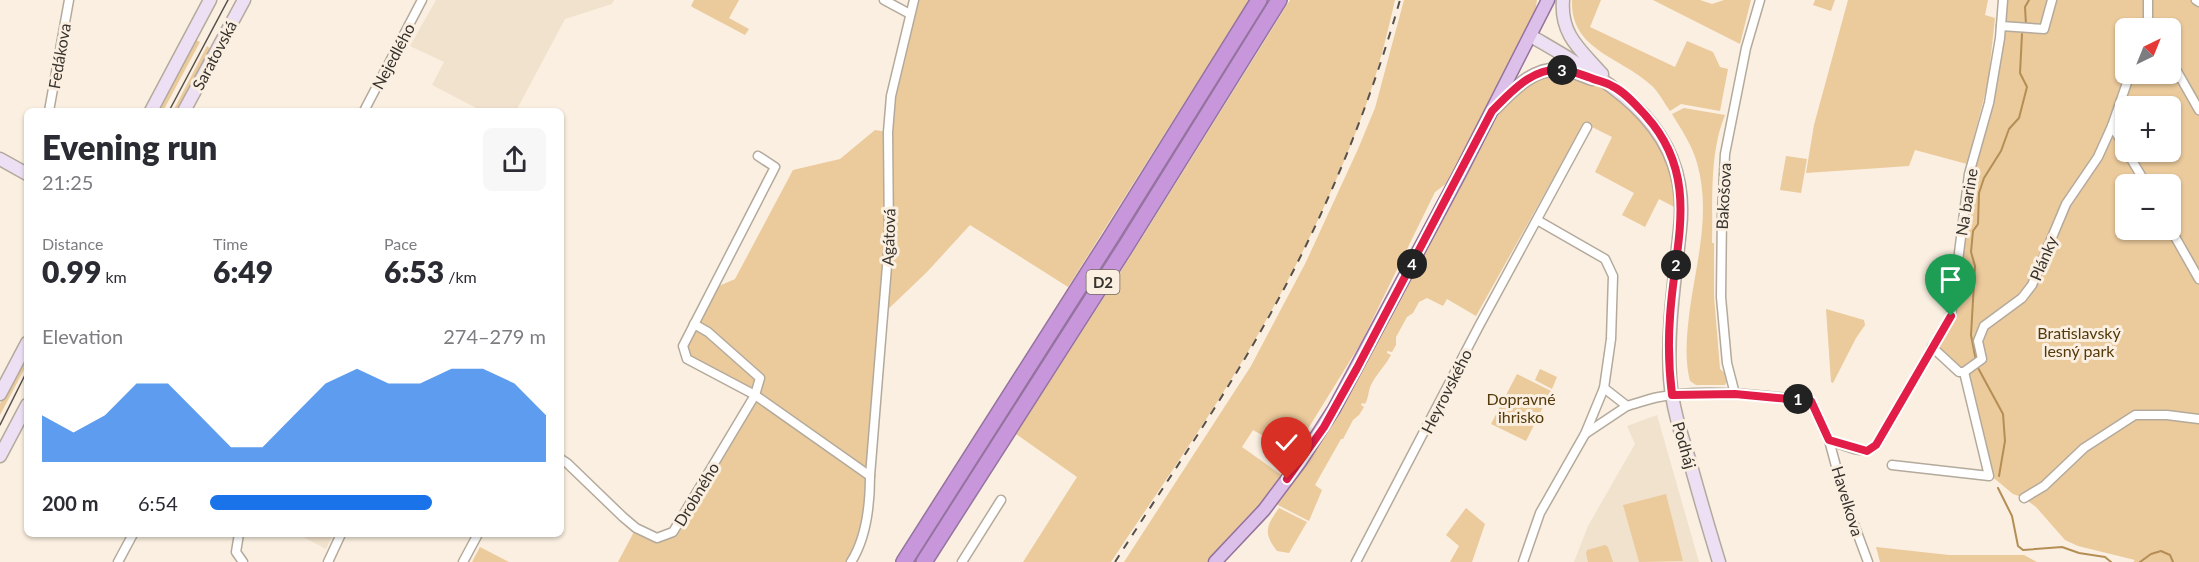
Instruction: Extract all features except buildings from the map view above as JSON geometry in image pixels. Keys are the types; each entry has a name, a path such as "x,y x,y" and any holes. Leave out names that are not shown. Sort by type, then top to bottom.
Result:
{"highway":[{"name":"D2","path":"904,562 1259,0"},
{"name":"D2","path":"924,562 1126,246 1279,0"}],"main road":[{"path":"1215,562 1264,510 1324,427 1363,358 1548,0"}],"street":[{"name":"Fedákova","path":"50,108 69,0"},
{"name":"Saratovská","path":"153,108 210,0"},
{"name":"Saratovská","path":"186,108 244,0"},
{"name":"Nejedlého","path":"366,108 422,0"},
{"path":"884,0 910,14"},
{"name":"Agátová","path":"852,562 858,552 870,502 870,476 889,241 888,132 891,96 914,0"},
{"path":"1563,0 1562,19 1572,40 1613,86"},
{"name":"Bakošova","path":"1735,394 1727,363 1721,297 1724,166 1746,48 1760,0"},
{"name":"Na barine","path":"1829,440 1859,450 1873,449 1951,316 1969,174 1989,103 2003,0"},
{"path":"2001,26 2044,29 2052,0"},
{"path":"2148,0 2148,18"},
{"name":"Podháj","path":"1531,36 1613,86 1640,109 1656,128 1671,155 1679,177 1681,227 1670,317 1672,395 1719,562"},
{"path":"1492,111 1522,83 1547,71 1564,70 1613,86"},
{"path":"2181,78 2199,110"},
{"name":"Plánky","path":"1964,372 1981,360 1978,341 1984,326 2022,298 2032,285 2066,204 2098,157 2127,84"},
{"path":"2112,126 2115,131"},
{"name":"Heyrovského","path":"1356,562 1587,127"},
{"path":"758,156 775,167 683,346 687,359 755,395 870,476"},
{"path":"0,159 24,172"},
{"path":"1523,562 1540,513 1584,434 1604,388 1611,339 1613,276 1605,259 1537,220"},
{"path":"2177,240 2199,279"},
{"path":"694,324 708,332 760,378 755,395"},
{"path":"1892,465 1989,476 1964,372 1959,372 1932,347"},
{"path":"0,394 24,349"},
{"path":"1604,388 1627,406"},
{"path":"1584,434 1627,406 1672,395 1735,394"},
{"name":"Havelkova","path":"1735,394 1811,401 1829,440 1845,500 1868,562"},
{"name":"Drobného","path":"564,461 636,528 657,538 673,532 755,395"},
{"path":"0,456 24,411"},
{"path":"2024,498 2044,486 2084,448 2135,415 2167,415 2199,419"},
{"path":"962,562 1001,500"},
{"path":"118,562 131,537"},
{"path":"238,537 236,552 243,562"},
{"path":"327,562 340,537"},
{"path":"463,562 476,537"}],"shaded area":[{"path":"436,0 614,0 612,4 565,19 518,108 476,108 432,85 444,62 410,46"},
{"path":"1657,415 1699,562 1574,562 1588,526 1635,444 1627,426"},
{"path":"304,537 332,537 326,549"}],"green space":[{"path":"694,0 739,0 729,18 749,29 745,35 691,6"},
{"path":"914,0 1249,0 1068,287 970,225 927,272 883,314 870,502 851,562 618,562 636,528 657,538 673,532 755,396 687,359 683,346 712,289 735,279 793,170 840,159 875,130 888,132 891,96"},
{"path":"1290,0 1395,0 1366,105 1340,171 1310,236 1261,330 1227,386 1111,562 1023,562 1077,477 1016,434 1130,257"},
{"path":"1404,0 1537,0 1531,36 1493,109 1509,94 1553,70 1613,86 1663,140 1682,211 1659,199 1645,227 1622,215 1634,193 1595,172 1612,137 1584,123 1476,316 1447,299 1443,306 1427,298 1419,302 1413,313 1407,317 1396,337 1396,345 1392,352 1387,351 1391,355 1371,385 1365,404 1361,405 1364,407 1341,439 1315,485 1322,490 1309,521 1278,505 1273,499 1215,562 1124,562 1251,366 1306,262 1375,108","holes":["1459,174 1312,445 1287,479 1242,447 1253,430 1293,453 1361,343 1435,192"]},
{"path":"1572,0 1601,0 1590,27 1675,67 1687,41 1713,52 1720,67 1728,69 1720,111 1681,104 1670,111 1651,85 1588,41 1579,30 1574,17"},
{"path":"1653,0 1700,0 1712,4 1724,0 1751,0 1740,44"},
{"path":"1815,0 1835,0 1831,11 1813,5"},
{"path":"1848,0 1988,0 1985,15 1995,18 1988,82 1967,164 1915,150 1909,166 1806,173 1814,125"},
{"name":"Bratislavský lesný park","path":"2006,0 2199,0 2199,562 2133,562 2135,560 2078,546 2065,540 2036,507 2024,498 2013,494 1989,476 1964,372 1932,347 1951,316 1970,168 1994,104"},
{"path":"196,40 200,42 165,108 161,108 167,92"},
{"path":"207,46 211,49 180,108 175,108"},
{"path":"1684,108 1725,115 1714,162 1712,243 1714,243 1714,296 1720,369 1729,376 1725,385 1696,385 1690,381 1688,372 1687,336 1699,254 1703,199 1695,156 1672,114"},
{"path":"1786,156 1807,159 1801,193 1780,190"},
{"path":"1826,309 1864,320 1865,325 1833,383 1831,382"},
{"path":"24,359 24,370 0,415 0,404"},
{"path":"1540,369 1557,377 1552,389 1535,380"},
{"name":"Dopravné ihrisko","path":"1517,374 1551,391 1526,441 1491,424"},
{"path":"1666,494 1683,561 1639,562 1623,505"},
{"path":"1279,508 1307,522 1289,553 1277,551 1268,534 1271,520"},
{"path":"1466,508 1485,524 1472,562 1450,562 1459,546 1446,535"},
{"path":"1605,545 1608,547 1613,562 1588,562 1587,550"},
{"path":"480,547 509,562 472,562"},
{"path":"1876,547 1949,555 2024,555 2037,562 1880,562"}],"waterway":[{"path":"2026,25 2025,7 2029,0"},
{"path":"1976,361 1971,335 1975,266 1971,252 1973,231 1978,224 1979,193 1984,178 2001,151 2009,129 2019,118 2027,87 2020,73 2022,34"},
{"path":"1977,366 2003,414 2005,441 1999,476"},
{"path":"1998,488 2012,516 2018,546 2023,550 2062,547 2079,553 2105,557 2111,562"},
{"path":"2140,562 2151,554 2161,551 2170,555 2173,562"}],"tram line":[{"path":"171,108 228,0"},
{"path":"0,425 24,377"}],"railway":[{"path":"1115,562 1235,375 1292,274 1345,159 1375,80 1400,0"}],"route":[{"path":"1287,479 1324,427 1357,368 1492,111 1522,83 1547,71 1564,70 1613,86 1640,109 1656,128 1675,164 1679,177 1682,211 1670,317 1672,395 1735,394 1811,401 1829,440 1867,451 1876,445 1951,316"}]}
